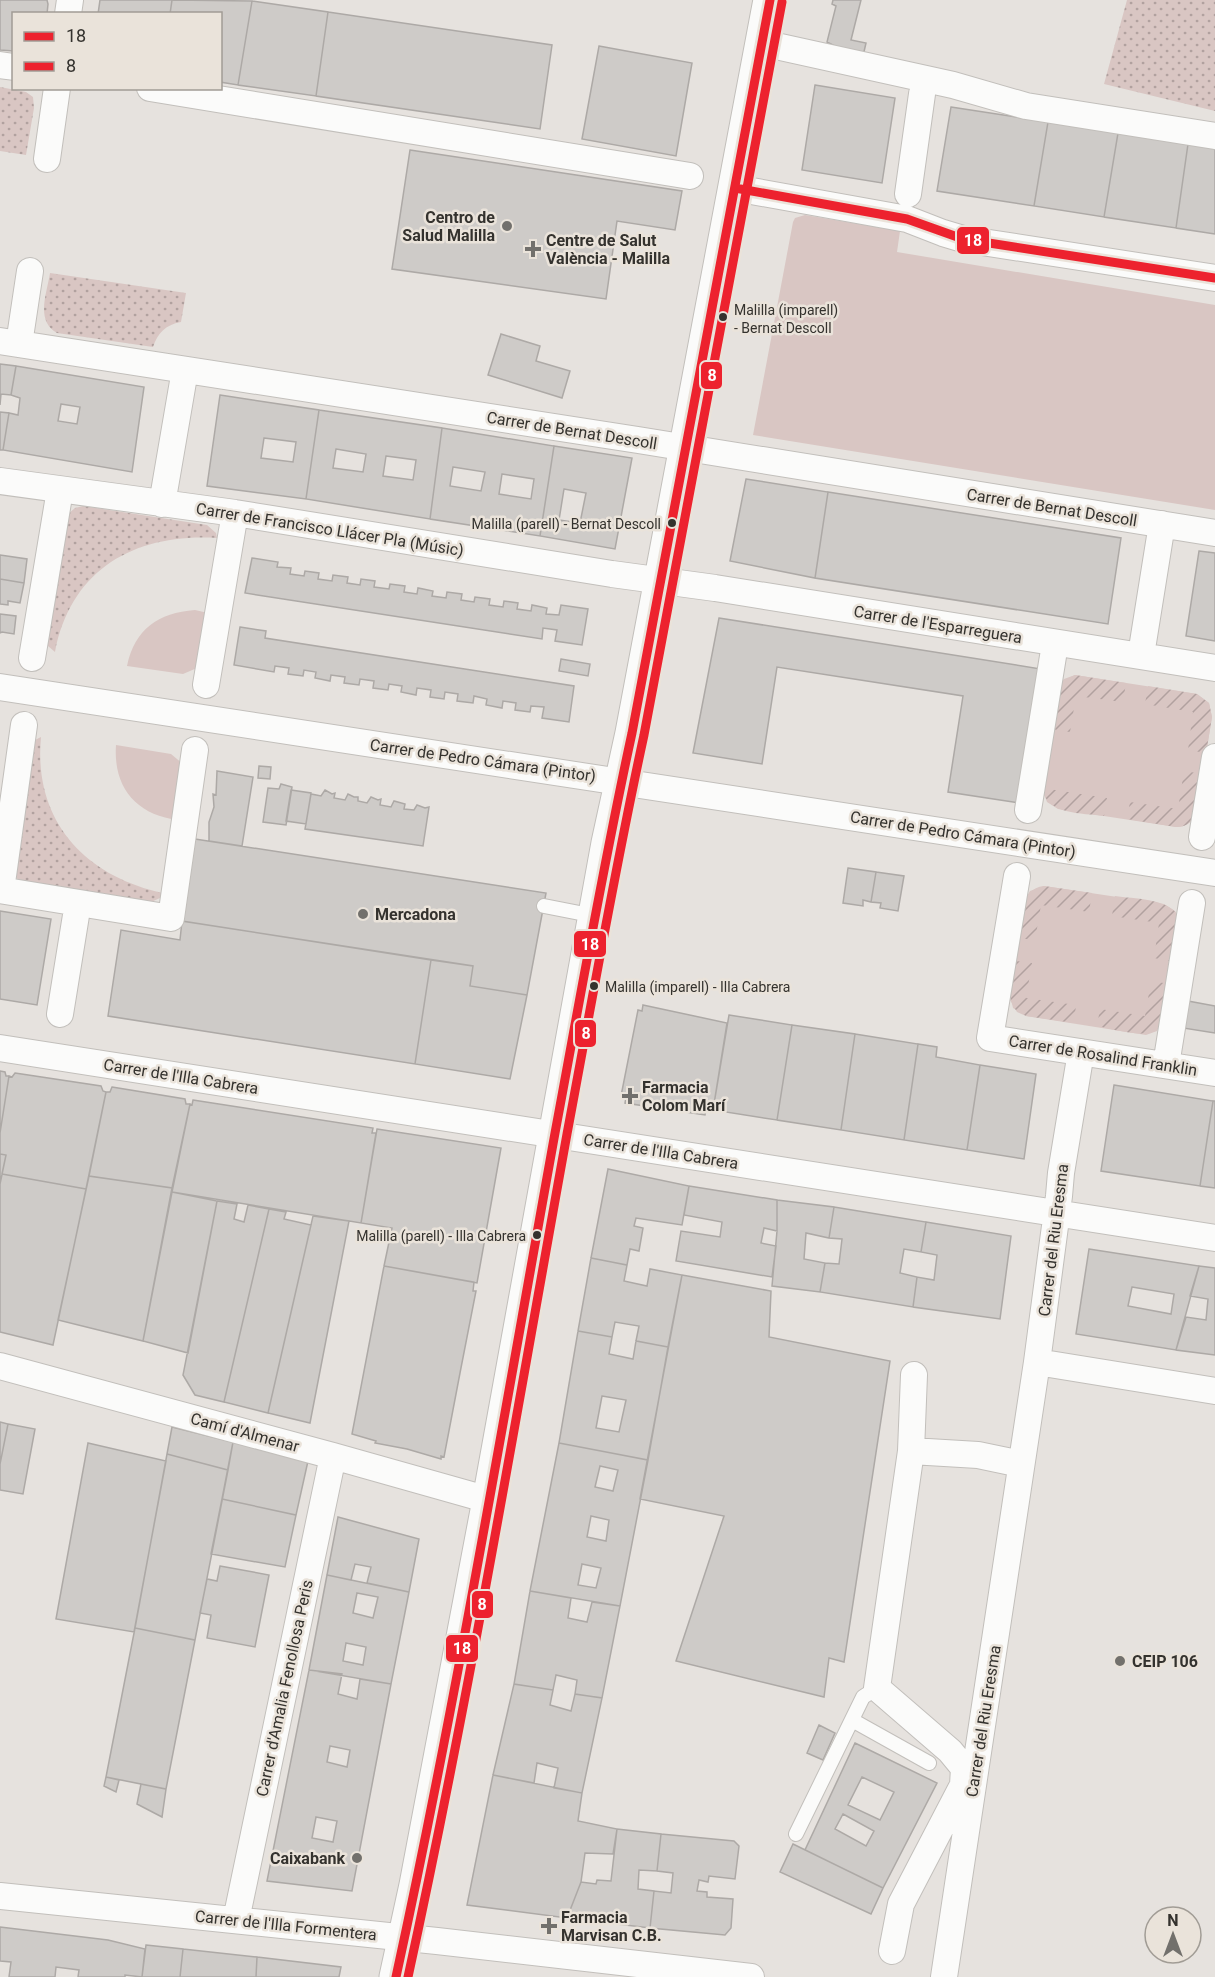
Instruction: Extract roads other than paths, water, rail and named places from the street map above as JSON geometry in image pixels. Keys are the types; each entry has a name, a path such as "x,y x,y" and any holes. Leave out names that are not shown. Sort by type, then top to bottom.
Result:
{"street":[{"path":"396,1977 416,1885 489,1500 595,916 770,0"},
{"path":"762,43 920,86 953,85 1026,106 1215,136"},
{"path":"908,194 920,86"},
{"path":"47,159 57,90"},
{"path":"162,90 690,176"},
{"path":"735,188 907,219 963,239 1215,278"},
{"path":"9,343 30,271"},
{"name":"Carrer de Bernat Descoll","path":"9,343 1215,533"},
{"path":"162,504 185,370"},
{"name":"Carrer de Francisco Llácer Pla (Músic)","path":"0,481 235,513 660,580"},
{"path":"32,658 60,490"},
{"path":"206,685 235,513"},
{"path":"1141,656 1162,524"},
{"name":"Carrer de l'Esparreguera","path":"660,580 1215,668"},
{"path":"1028,810 1055,644"},
{"name":"Carrer de Pedro Cámara (Pintor)","path":"0,687 1215,873"},
{"path":"24,725 1,890 171,918 195,750"},
{"path":"1202,837 1215,757"},
{"name":"Carrer de Rosalind Franklin","path":"1017,876 990,1038 1215,1073"},
{"path":"60,1014 78,903"},
{"path":"1166,1065 1192,903"},
{"name":"Carrer de l'Illa Cabrera","path":"0,1030 556,1126 1058,1205 1215,1238"},
{"name":"Carrer de l'Illa Cabrera","path":"0,1048 556,1126"},
{"name":"Carrer del Riu Eresma","path":"944,1977 1037,1362 1061,1173 1081,1052"},
{"name":"Carrer de l'Illa Cabrera","path":"1058,1205 1215,1221"},
{"path":"1037,1362 1215,1391"},
{"name":"Camí d'Almenar","path":"0,1366 489,1500"},
{"path":"877,1688 911,1451 914,1374"},
{"path":"911,1451 978,1455 1022,1464"},
{"name":"Carrer d'Amalia Fenollosa Peris","path":"236,1920 333,1456"},
{"name":"Carrer del Riu Eresma","path":"877,1688 950,1751 964,1768 963,1785 900,1904 892,1952"},
{"name":"Carrer de l'Illa Formentera","path":"0,1896 751,1977"}],"lane":[{"path":"544,906 595,916"},
{"path":"796,1834 863,1696 877,1688"},
{"path":"852,1720 929,1763"}],"place":[{"name":"Centro de Salud Malilla","path":"507,226"},
{"name":"Centre de Salut València - Malilla","path":"533,249"},
{"name":"Malilla (imparell) - Bernat Descoll","path":"723,317"},
{"name":"Malilla (parell) - Bernat Descoll","path":"672,523"},
{"name":"Mercadona","path":"363,914"},
{"name":"Malilla (imparell) - Illa Cabrera","path":"594,986"},
{"name":"Farmacia Colom Marí","path":"630,1096"},
{"name":"Malilla (parell) - Illa Cabrera","path":"537,1235"},
{"name":"CEIP 106","path":"1120,1661"},
{"name":"Caixabank","path":"357,1858"},
{"name":"Farmacia Marvisan C.B.","path":"549,1926"}]}
